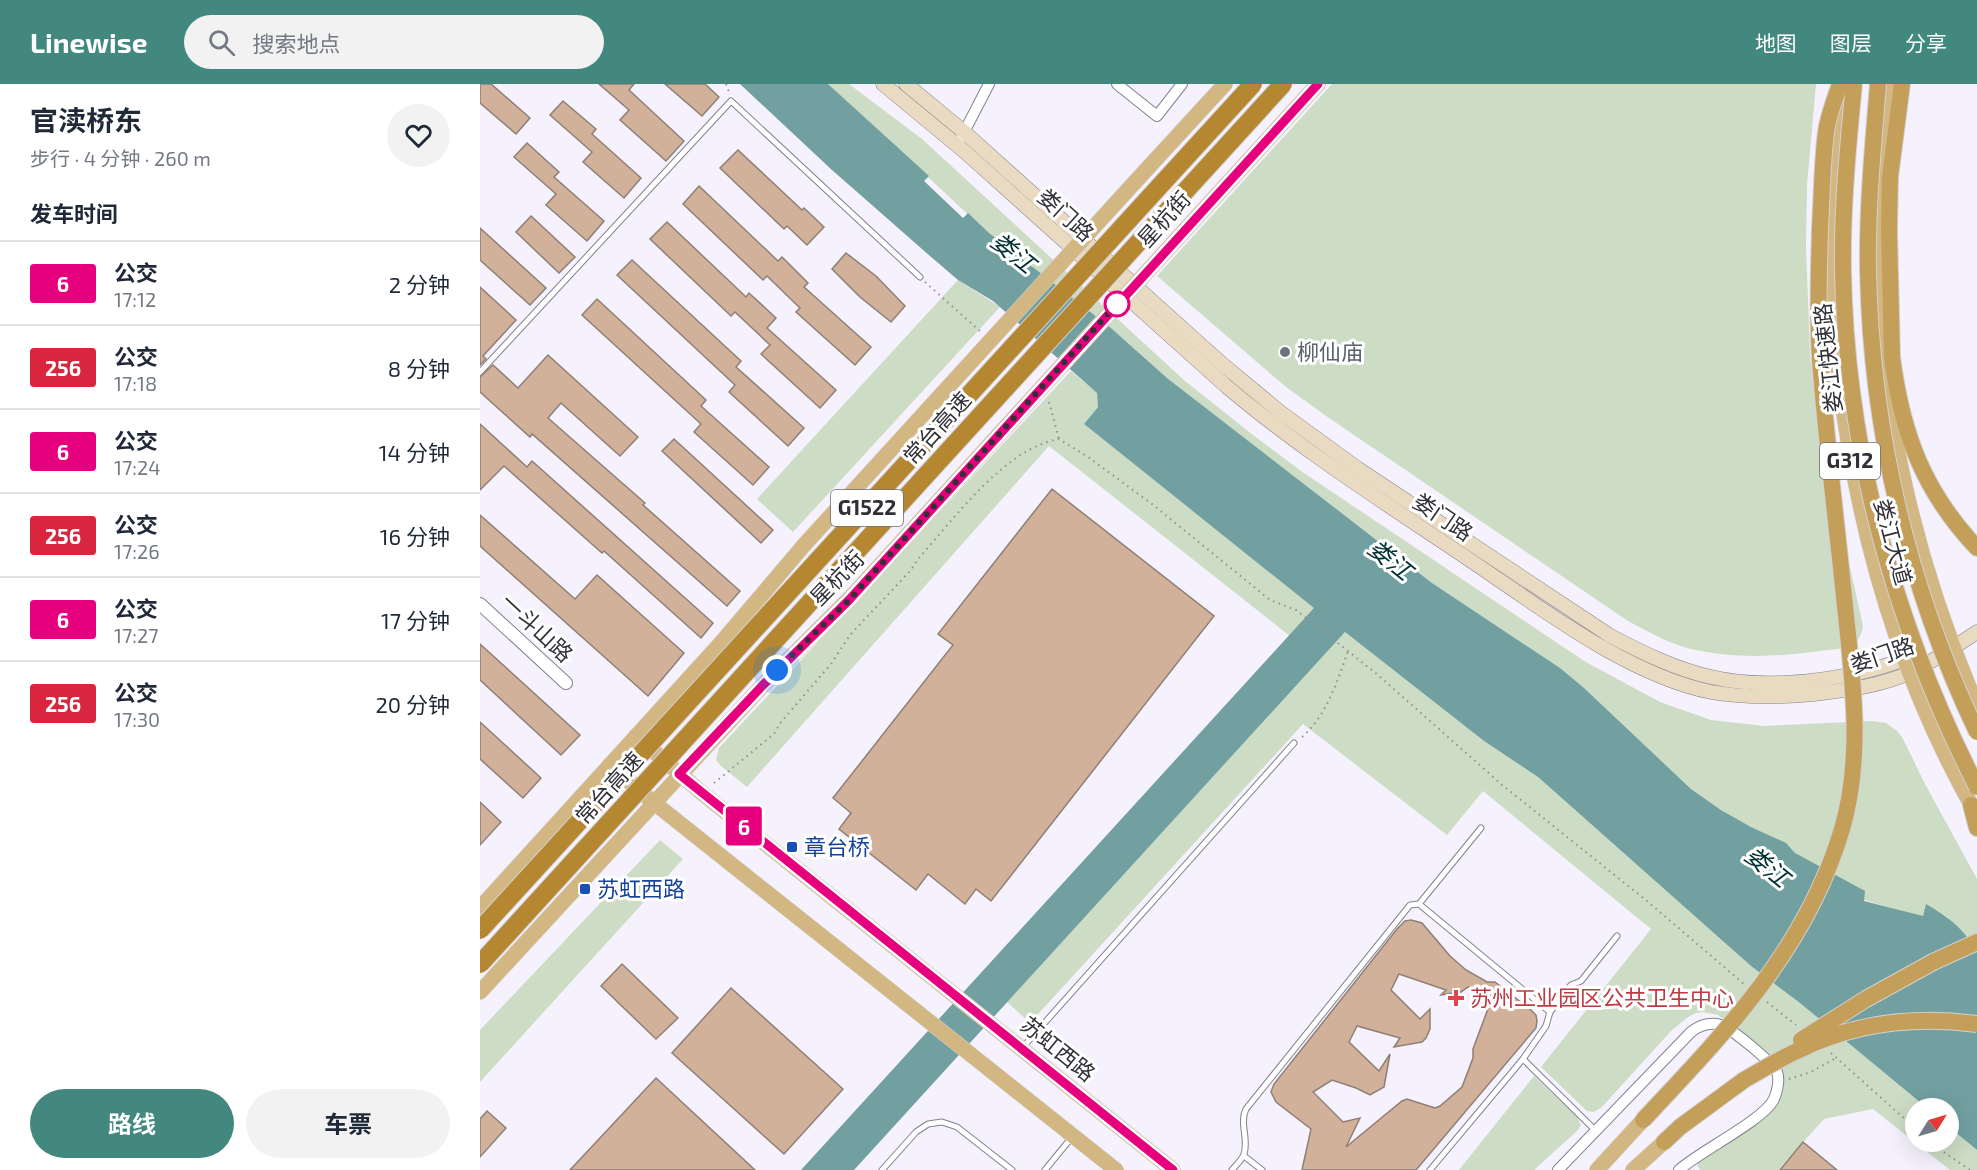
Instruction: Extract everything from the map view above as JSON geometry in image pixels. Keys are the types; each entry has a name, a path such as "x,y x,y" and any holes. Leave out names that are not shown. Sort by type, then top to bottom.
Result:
{"highway":[{"name":"常台高速","path":"480,930 1253,84"},
{"name":"常台高速","path":"480,964 1283,84"},
{"path":"1643,1120 1723,1034 1761,988 1813,903 1828,868 1848,806 1854,747 1853,690 1820,358 1819,260 1826,129 1841,84"},
{"name":"娄江快速路","path":"1854,84 1846,176 1843,268 1849,363 1863,460 1882,544 1910,633 1944,720 1977,787"},
{"name":"娄江快速路","path":"1878,84 1870,176 1868,268 1873,359 1879,406 1894,492 1918,580 1948,666 1977,732"},
{"path":"1902,84 1890,177 1888,230 1894,375 1908,434 1922,471 1946,510 1977,548"},
{"path":"1974,810 1977,828"},
{"path":"1664,1142 1680,1127 1794,1044 1866,999 1933,962 1977,942"},
{"path":"1744,1080 1796,1051 1861,1028 1915,1020 1977,1024"}],"main road":[{"name":"娄门路","path":"883,84 958,147 1271,424 1359,486 1602,647 1683,684 1739,696 1798,696 1865,686 1953,648"},
{"name":"娄门路","path":"906,84 963,131 1236,376 1280,412 1357,468 1609,635 1674,665 1712,677 1740,681 1797,681 1908,666"},
{"name":"星杭街","path":"480,908 720,644 805,544 1225,84"},
{"name":"星杭街","path":"480,992 679,774 763,685 854,594 1318,84"},
{"name":"娄江大道","path":"1841,84 1834,176 1831,270 1838,362 1850,461 1873,559 1908,666 1950,765 1974,810"},
{"name":"娄江大道","path":"1889,84 1879,177 1878,266 1879,311 1891,405 1906,490 1929,577 1953,648 1977,706"},
{"path":"1953,648 1977,632"},
{"name":"苏虹西路","path":"636,736 702,793 1173,1170"},
{"path":"610,765 653,802 1116,1170"},
{"path":"1597,1170 1643,1120"},
{"path":"1633,1170 1664,1142"}],"street":[{"path":"958,147 963,131 989,84"},
{"path":"1117,84 1157,116 1182,84"},
{"name":"一斗山路","path":"480,604 566,683"},
{"path":"1558,1170 1685,1037 1704,1024 1719,1025 1729,1030 1770,1064 1777,1073 1778,1083 1774,1098 1764,1112 1685,1168"}],"lane":[{"path":"480,372 731,101 920,277"},
{"path":"1021,1048 1294,743"},
{"path":"1232,1170 1244,1156 1243,1116 1246,1109 1410,905 1419,904 1481,828"},
{"path":"1419,904 1550,1012"},
{"path":"1430,1170 1523,1059 1546,1026 1550,1012 1571,985 1581,981 1617,936"},
{"path":"1523,1059 1596,1130"},
{"path":"882,1170 916,1132 928,1124 942,1122 957,1127 1011,1170"},
{"path":"1045,1170 1073,1136"},
{"path":"1244,1156 1262,1170"}],"path":[{"path":"702,793 774,734 781,722 831,664 850,635 911,570 978,491 1023,453 1046,442 1059,439 1088,457 1152,504 1270,600 1296,610 1348,651 1501,784 1647,901 1749,987"},
{"path":"1294,743 1310,729 1325,707 1336,687 1348,651"},
{"path":"1766,1001 1801,1030"},
{"path":"1827,1051 1905,1119"},
{"path":"1778,1083 1810,1072 1836,1058"},
{"path":"1942,1152 1957,1159 1969,1170"}],"shaded area":[{"path":"828,84 849,84 922,139 1185,381 1253,435 1301,471 1584,661 1660,702 1711,720 1764,726 1872,721 1886,723 1897,731 1977,879 1977,950 1946,916 1926,904 1923,917 1864,900 1785,844 1735,818 1691,789 1560,668 1432,583 1167,378 1111,328 988,233"},
{"path":"1332,84 1816,84 1807,185 1806,246 1810,355 1817,418 1863,626 1860,637 1854,643 1841,649 1770,656 1720,654 1687,648 1642,629 1286,387 1157,276"},
{"path":"958,280 1000,307 793,532 757,499"},
{"path":"1071,371 1097,393 1098,407 1084,424 1315,608 1290,636 1049,446 747,787 721,766 716,760 719,748"},
{"path":"1345,632 1484,741 1538,777 1751,966 1800,1003 1915,1098 1905,1098 1905,1134 1873,1109 1824,1119 1778,1170 1700,1170 1698,1162 1772,1107 1775,1060 1718,1015 1703,1012 1688,1017 1671,1031 1602,1107 1594,1112 1587,1111 1541,1067 1651,929 1483,791 1447,835 1303,724 1030,1023 1007,1002"},
{"path":"660,840 683,859 480,1082 480,1030"},
{"path":"1534,1076 1577,1117 1581,1125 1578,1130 1534,1170 1459,1170"},
{"path":"1959,1135 1977,1150 1977,1170 1950,1170 1927,1152 1959,1152"}],"water":[{"name":"娄江","path":"740,84 828,84 929,176 924,181 963,218 968,213 989,233 1111,328 1167,378 1432,583 1560,668 1691,789 1721,810 1786,843 1795,853 1865,891 1864,901 1923,916 1926,904 1954,924 1977,950 1977,1150 1959,1135 1959,1098 1915,1098 1800,1003 1751,966 1538,777 1484,741 1345,632 854,1170 801,1170 1314,608 1084,424 1098,407 1097,393 993,301 958,280 832,170"}],"building":[{"path":"480,84 491,84 530,118 516,134 480,103"},
{"path":"599,84 634,84 629,90 684,141 666,161 620,120 629,110"},
{"path":"665,84 705,84 719,97 702,116"},
{"path":"563,101 596,129 592,134 641,178 624,198 583,162 592,152 550,115"},
{"path":"527,143 559,172 554,177 604,221 587,241 546,205 556,194 514,157"},
{"path":"738,150 802,210 804,208 824,227 807,245 787,226 784,229 720,168"},
{"path":"699,186 778,261 782,257 808,283 804,287 871,347 855,365 796,312 800,308 767,276 763,280 683,204"},
{"path":"531,216 575,257 559,273 516,232"},
{"path":"667,222 746,297 749,293 776,318 767,328 836,390 820,408 761,354 770,345 735,312 731,316 650,239"},
{"path":"480,228 546,288 530,305 480,260"},
{"path":"846,253 876,276 905,306 891,322 860,297 832,269"},
{"path":"632,260 741,361 736,367 804,428 788,446 729,392 735,385 617,275"},
{"path":"480,287 516,320 483,356 486,359 480,365"},
{"path":"597,299 706,400 701,406 769,467 753,485 694,432 701,424 582,315"},
{"path":"548,355 638,437 620,456 561,403 548,418 740,591 727,606 532,434 530,437 480,392 480,377 493,365 518,388"},
{"path":"480,424 527,467 532,461 713,623 701,638 504,466 480,490"},
{"path":"674,439 773,530 761,543 662,451"},
{"path":"1052,489 1214,616 991,901 976,889 965,904 928,874 916,890 839,829 851,813 833,798 953,645 938,634"},
{"path":"480,515 575,599 597,575 684,653 648,696 480,546"},
{"path":"480,644 580,735 561,755 480,680"},
{"path":"480,722 541,778 523,798 480,759"},
{"path":"480,802 501,822 480,845"},
{"path":"1405,921 1422,923 1450,956 1466,970 1487,982 1495,982 1531,1010 1536,1015 1536,1028 1416,1170 1302,1170 1311,1129 1276,1102 1271,1092 1274,1084","holes":["1399,974 1446,990 1441,995 1461,992 1468,987 1486,999 1489,1006 1462,1087 1435,1108 1407,1099 1402,1101 1346,1147 1360,1118 1343,1122 1313,1092 1332,1080 1370,1095 1384,1087 1390,1054 1379,1071 1349,1042 1357,1026 1400,1038 1394,1047 1422,1042 1426,1038 1430,1029 1430,1009 1420,1019 1391,990"]},
{"path":"622,964 678,1018 656,1039 601,986"},
{"path":"731,988 843,1089 784,1154 672,1053"},
{"path":"656,1078 755,1170 570,1170"},
{"path":"487,1111 506,1128 480,1157 480,1119"},
{"path":"1803,1142 1837,1170 1780,1170"}],"bus line":[{"name":"6","path":"1173,1170 679,774 763,685 849,600 1318,84"}],"place":[{"name":"柳仙庙","path":"1285,352"},
{"name":"章台桥","path":"792,847"},
{"name":"苏虹西路","path":"585,889"},
{"name":"苏州工业园区公共卫生中心","path":"1456,998"}],"route":[{"path":"777,670 849,600 1117,304"}]}
